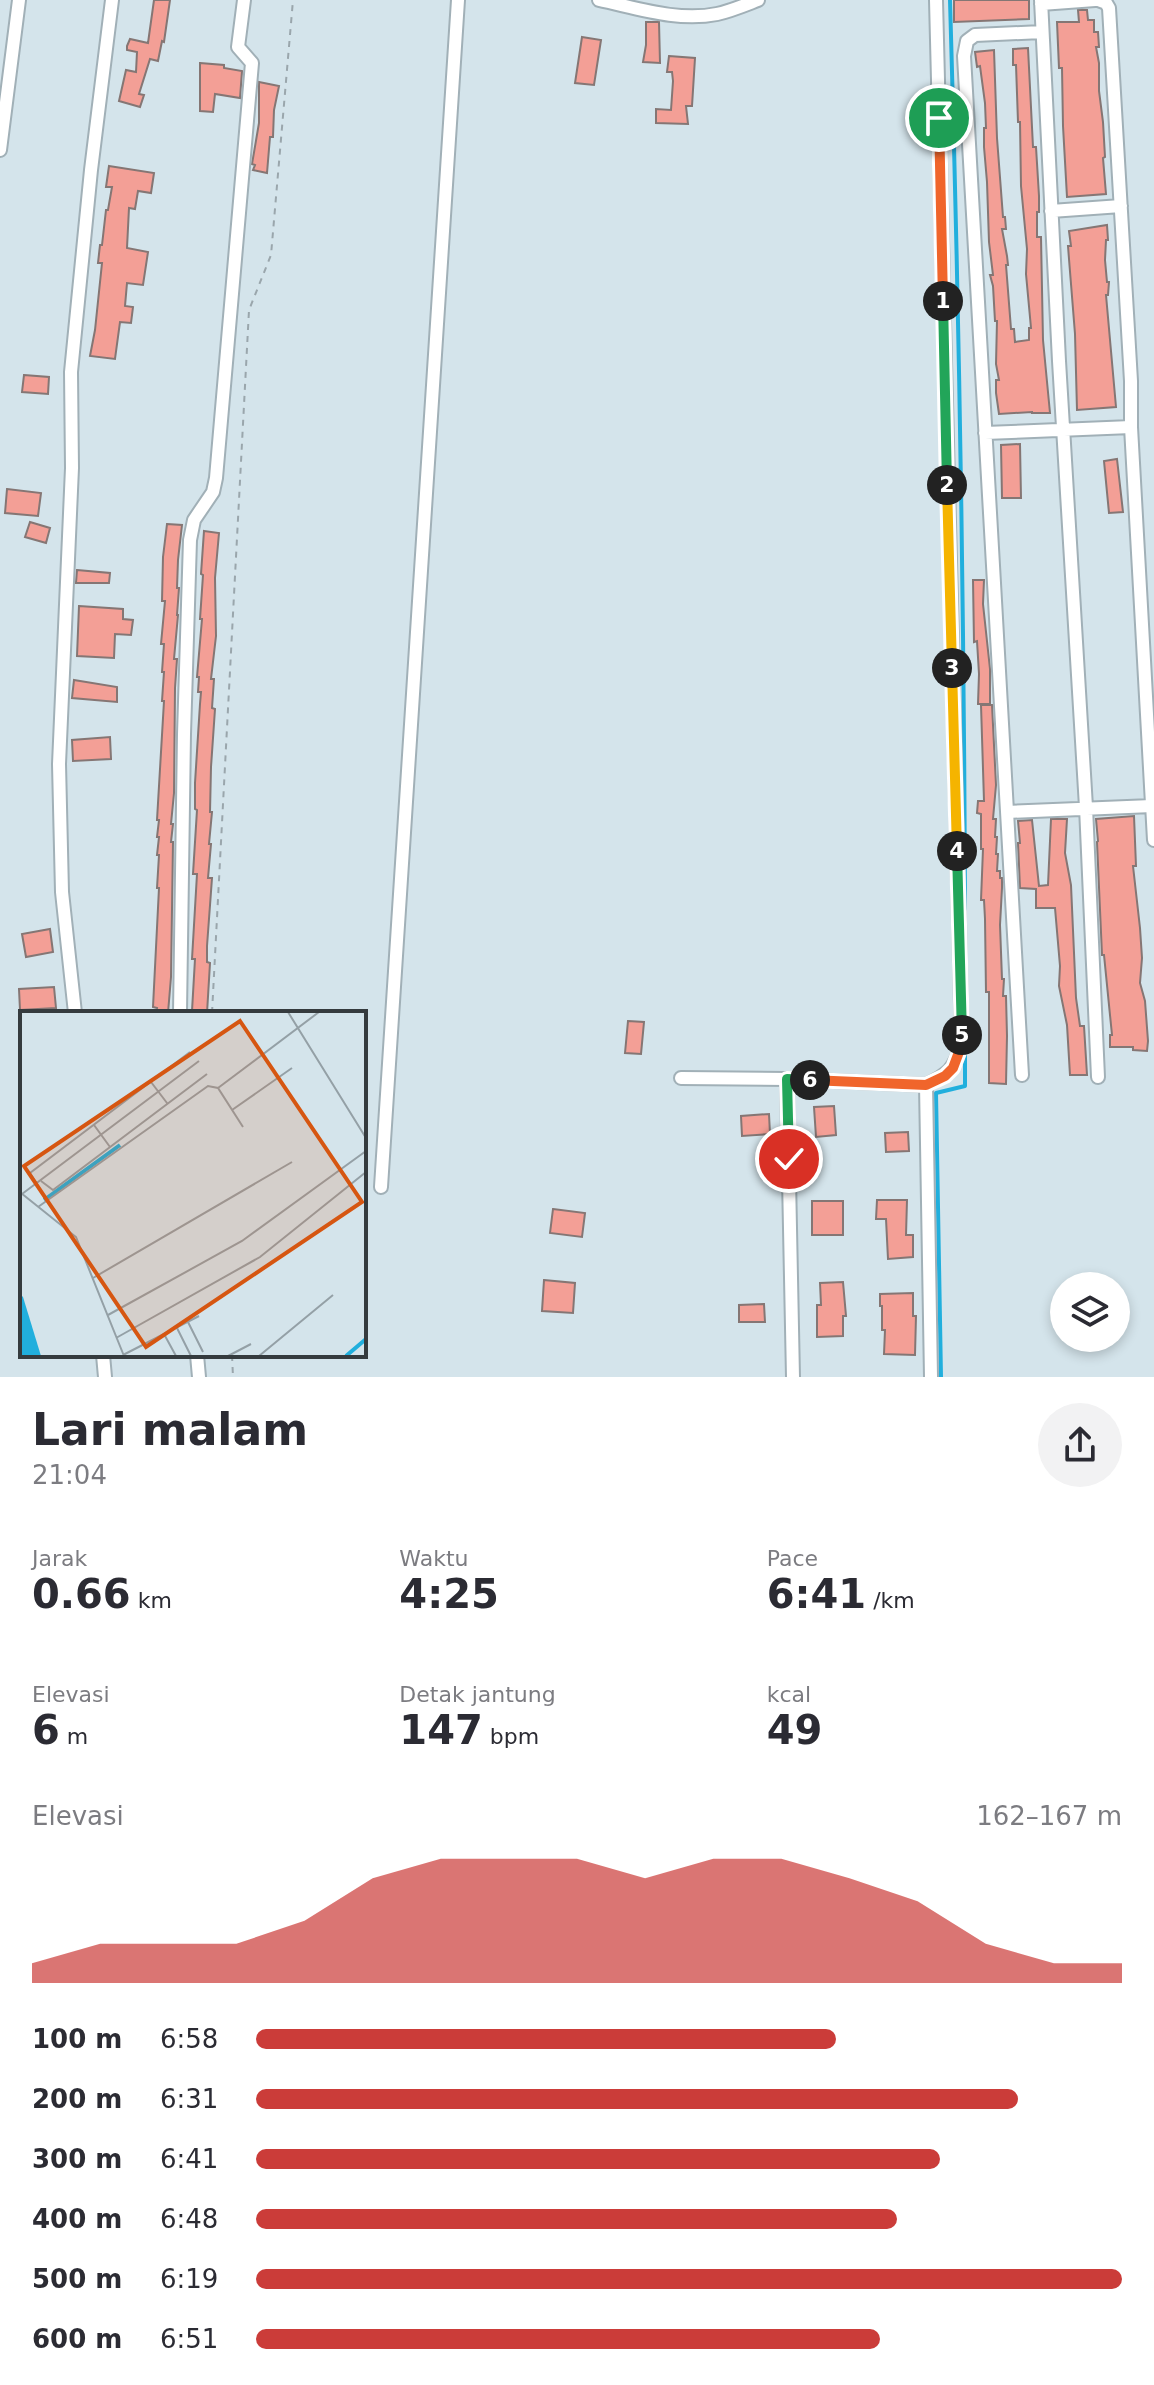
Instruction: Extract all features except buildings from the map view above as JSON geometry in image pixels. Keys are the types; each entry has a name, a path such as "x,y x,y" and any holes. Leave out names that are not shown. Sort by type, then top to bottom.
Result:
{"street":[{"path":"0,150 6,46 19,0"},
{"path":"75,1011 62,892 59,764 72,468 71,372 112,0"},
{"path":"180,1011 190,540 194,520 213,492 216,478 252,63 238,47 244,0"},
{"path":"381,1187 458,0"},
{"path":"599,0 672,16 693,16 716,14 758,0"},
{"path":"681,1078 926,1085 945,1076 953,1068 962,1044 936,0"},
{"path":"1098,1077 1041,2 1097,0 1106,3 1109,8 1154,840"},
{"path":"1022,1075 964,56 967,41 975,35 1042,32"},
{"path":"1051,211 1121,206"},
{"path":"985,433 1131,427"},
{"path":"1007,812 1152,806"},
{"path":"787,1079 793,1377"},
{"path":"926,1085 931,1377"},
{"path":"103,1357 105,1377"},
{"path":"197,1357 199,1377"}],"path":[{"path":"212,1011 249,310 271,255 293,0"},
{"path":"232,1357 233,1377"}],"waterway":[{"path":"950,0 964,682 965,909"},
{"path":"941,1377 936,1093 965,1086 965,1050"}],"route":[{"path":"789,1159 787,1079 926,1085 945,1076 953,1068 962,1044 939,118"}]}
